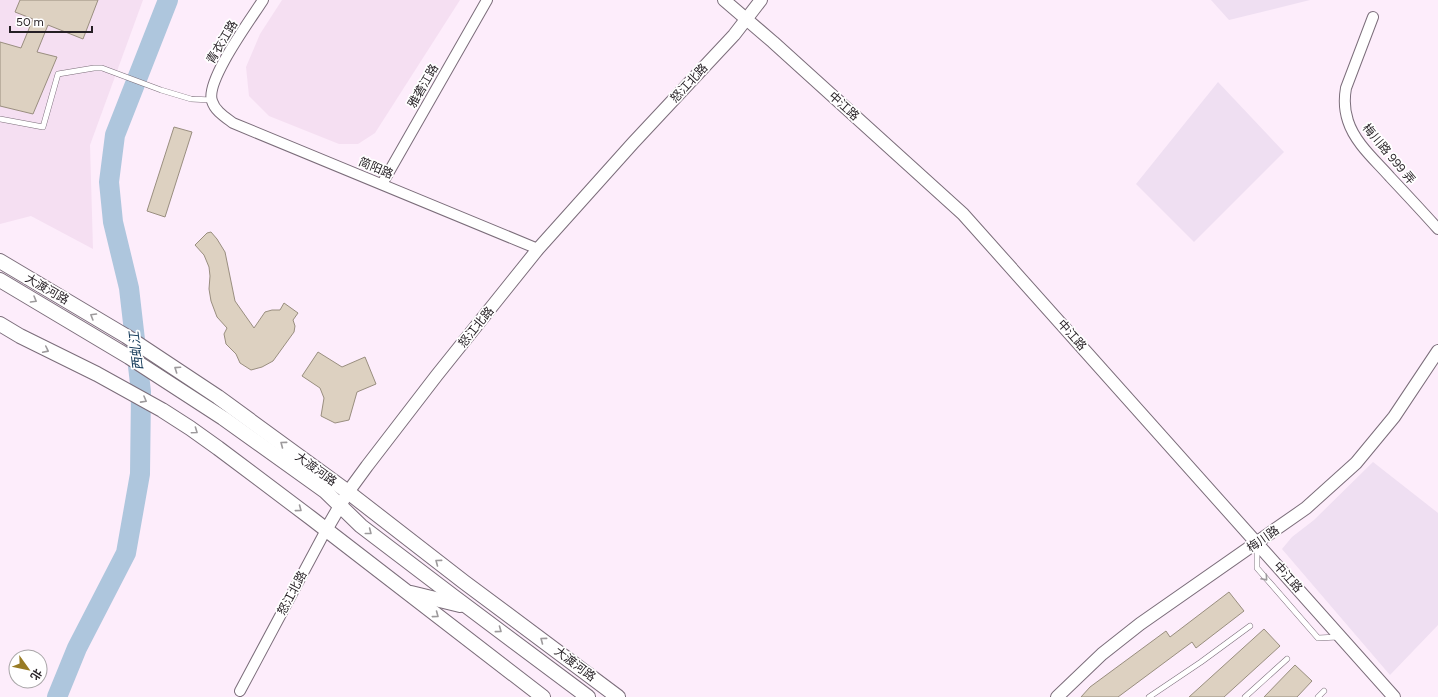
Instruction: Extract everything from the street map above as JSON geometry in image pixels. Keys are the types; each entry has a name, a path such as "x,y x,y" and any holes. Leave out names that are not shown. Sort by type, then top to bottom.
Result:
{"main road":[{"name":"大渡河路","path":"0,261 152,352 218,397 344,499 475,590 618,697"},
{"name":"大渡河路","path":"0,280 156,374 223,418 325,491 344,499 361,526 588,697"},
{"path":"0,324 20,336 97,374 162,410 218,448 543,697"},
{"path":"405,591 467,607"}],"street":[{"name":"青衣江路","path":"211,100 213,84 221,65 263,0"},
{"name":"雅砻江路","path":"382,184 487,0"},
{"name":"中江路","path":"724,0 748,19 964,214 1258,542 1391,696"},
{"name":"怒江北路","path":"240,691 344,499 437,375 538,249 633,143 748,19 761,0"},
{"name":"梅川路 999 弄","path":"1373,17 1346,88 1344,100 1348,122 1354,135 1371,156 1438,229"},
{"name":"简阳路","path":"211,100 220,113 233,123 538,249"},
{"name":"梅川路","path":"1057,697 1107,650 1140,624 1306,508 1356,463 1394,417 1438,351"}],"lane":[{"path":"0,119 42,127 58,74 94,68 102,68 161,90 191,99 211,100"},
{"path":"1258,542 1257,568 1318,638 1341,637"},
{"path":"1149,697 1206,659 1250,626"},
{"path":"1245,697 1287,659"},
{"path":"1318,697 1324,691"}],"shaded area":[{"path":"0,0 143,0 90,145 93,249 31,216 0,224"},
{"path":"282,0 460,0 375,133 358,144 339,144 269,116 249,96 246,67 260,34"},
{"path":"1211,0 1310,0 1229,20"},
{"path":"1218,82 1284,152 1194,242 1136,184"},
{"path":"1373,462 1438,513 1438,625 1390,675 1282,549 1292,537 1314,520"}],"building":[{"path":"20,0 98,0 83,39 48,25 37,52 57,57 33,114 0,106 0,42 21,48 33,19 15,12"},
{"path":"174,127 192,132 165,217 147,211"},
{"path":"211,232 225,252 235,301 254,328 265,312 280,310 284,303 298,313 293,320 295,326 294,332 273,361 262,367 251,370 240,363 236,354 226,344 224,334 227,328 217,317 211,301 209,289 209,267 204,255 195,245 207,233"},
{"path":"318,352 342,367 365,357 376,384 357,392 349,420 335,423 321,416 324,398 320,388 302,376"},
{"path":"1229,592 1244,611 1196,648 1192,642 1118,697 1081,697 1090,687 1166,631 1170,637"},
{"path":"1264,629 1280,646 1224,697 1189,697"},
{"path":"1295,665 1312,681 1297,697 1264,697"}],"waterway":[{"name":"西虬江","path":"57,697 77,648 126,553 140,474 141,392 129,288 113,222 109,182 115,135 168,0"}]}
